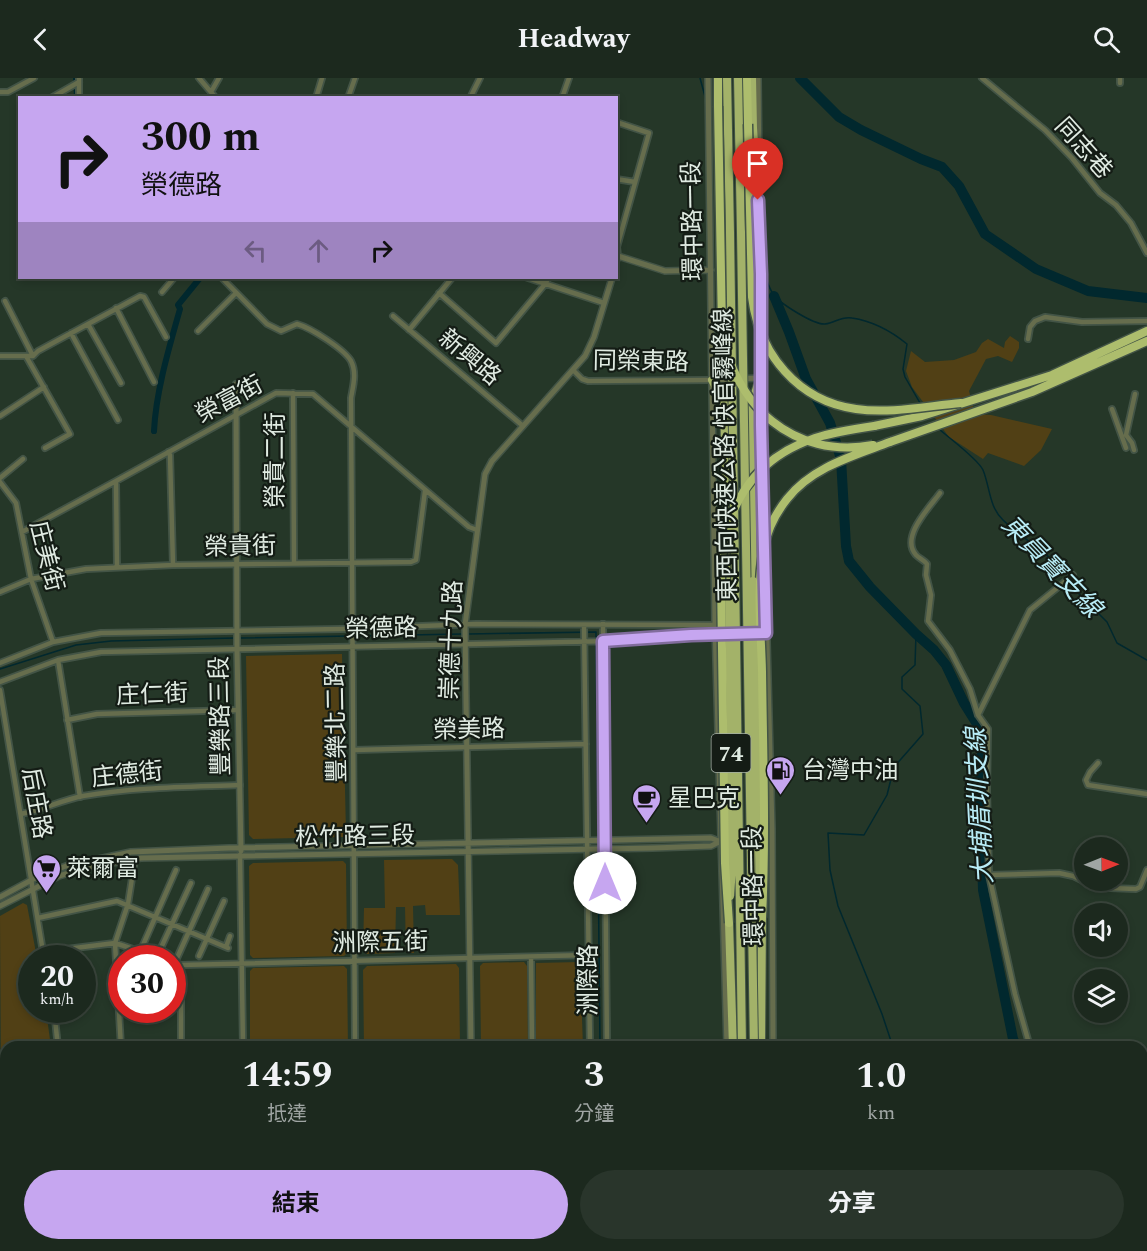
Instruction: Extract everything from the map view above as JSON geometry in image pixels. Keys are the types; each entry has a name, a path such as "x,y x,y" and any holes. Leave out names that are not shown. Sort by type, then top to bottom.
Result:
{"highway":[{"path":"718,78 722,329 735,376 752,403 767,418 807,440 844,447 890,442"},
{"name":"東西向快速公路 快官霧峰線","path":"728,78 742,1041"},
{"name":"東西向快速公路 快官霧峰線","path":"738,78 754,1041"},
{"path":"747,78 752,297 757,323 774,360 790,378 810,392 855,409 961,403"},
{"path":"752,78 758,200"},
{"path":"729,923 725,863 721,554 730,516 741,495 758,472 774,458 797,445 828,434 922,416 979,399 1052,375 1147,331"},
{"path":"762,918 764,800 761,568 764,546 775,517 800,485 816,472 830,465 1032,392 1147,341"},
{"name":"74","path":"760,378 751,406 758,879 762,918 761,1041"},
{"name":"74","path":"712,380 724,402 729,583 732,868 729,923 733,1041"}],"street":[{"path":"0,92 8,92 34,78"},
{"path":"199,78 214,96"},
{"path":"211,92 219,78"},
{"path":"317,96 322,78"},
{"path":"349,96 355,78"},
{"path":"471,96 480,78"},
{"path":"563,96 568,78"},
{"name":"環中路一段","path":"708,78 715,635 726,1041"},
{"name":"環中路一段","path":"758,78 760,378 772,841 773,1041"},
{"name":"同志巷","path":"982,78 1045,130 1072,158 1100,193 1116,205 1131,223 1147,253"},
{"path":"54,96 79,80 80,96"},
{"path":"618,123 649,133 618,243"},
{"path":"618,179 635,182"},
{"path":"618,258 664,271 711,270"},
{"path":"162,292 173,279"},
{"path":"198,331 236,293 223,279"},
{"path":"409,330 451,279"},
{"name":"崇德十九路","path":"471,1041 465,625 485,474 492,461 590,349 612,279"},
{"path":"439,293 496,343 547,280 604,303"},
{"name":"豐樂北二路","path":"236,293 267,324 281,331 293,324 307,327 319,334 350,360 355,381 351,398 351,428 356,1041"},
{"path":"0,356 33,356 143,295 166,337"},
{"path":"5,301 33,356"},
{"path":"116,308 154,382"},
{"name":"新興路","path":"393,316 524,426"},
{"path":"1028,339 1029,327 1035,321 1045,317 1082,322 1147,321"},
{"path":"88,324 121,383"},
{"path":"71,333 118,420"},
{"path":"26,356 70,434 45,448"},
{"name":"同榮東路","path":"573,370 582,378 600,382 712,380"},
{"path":"712,380 760,378"},
{"name":"豐樂路三段","path":"236,384 236,631 243,1041"},
{"path":"0,416 44,387"},
{"name":"榮富街","path":"22,532 276,393 314,394 425,491 469,527 477,530"},
{"name":"榮貴二街","path":"293,393 294,563"},
{"path":"1134,450 1126,435 1135,394"},
{"path":"1112,409 1126,448"},
{"path":"168,452 173,566"},
{"path":"0,480 23,459"},
{"name":"庄美街","path":"0,480 16,503 31,579 53,642"},
{"path":"116,481 117,567"},
{"name":"榮貴街","path":"0,592 31,579 86,569 411,562 416,560 425,491"},
{"path":"940,493 911,534 911,539 915,554 927,564 926,575 931,595 928,621 954,658 970,689 978,715 988,729 989,876 1028,1041"},
{"path":"978,715 1030,610 1073,575"},
{"name":"榮德路","path":"0,663 53,642 101,633 465,625 584,630 603,624 766,624"},
{"name":"洲際路","path":"603,624 598,641 605,841 607,1041"},
{"name":"洲際路","path":"584,630 590,1041"},
{"name":"榮德路","path":"0,682 58,660 101,652 466,645 766,633"},
{"path":"58,660 80,797"},
{"name":"后庄路","path":"0,690 42,945"},
{"name":"庄仁街","path":"68,720 97,714 238,710"},
{"name":"榮美路","path":"354,750 586,744"},
{"path":"1098,763 1086,776 1088,785 1147,794"},
{"name":"庄德街","path":"21,814 80,797 151,787 240,785"},
{"name":"松竹路三段","path":"0,897 66,866 119,854 172,849 711,838 719,842"},
{"name":"松竹路三段","path":"0,906 59,876 89,867 135,859 605,849 711,846 719,842 772,841"},
{"path":"121,1041 115,943 128,904 135,859"},
{"path":"143,945 176,870"},
{"path":"989,876 1059,873 1073,876 1089,884 1136,889 1140,887 1147,870"},
{"path":"162,945 191,883"},
{"path":"183,945 208,889"},
{"path":"38,918 117,901 227,948 230,936"},
{"path":"199,957 224,901"},
{"path":"96,945 115,943 121,945"},
{"name":"洲際五街","path":"186,965 589,955"},
{"path":"531,957 532,1041"},
{"path":"55,1023 57,1041"},
{"path":"181,1023 181,1041"}],"shaded area":[{"path":"1010,336 1019,342 1019,348 1012,362 998,356 986,359 969,391 975,414 991,415 1052,429 1041,450 1024,466 988,453 983,459 949,437 912,387 906,371 911,351 925,362 954,360 976,352 988,339 1004,348"},
{"path":"342,654 346,833 343,837 253,839 249,835 246,656"},
{"path":"452,859 458,865 460,915 426,915 425,905 413,906 414,953 406,953 405,907 396,907 395,953 367,954 363,951 364,908 385,908 384,860"},
{"path":"343,861 346,864 347,953 344,956 253,958 250,955 249,866 253,863"},
{"path":"23,903 27,905 35,945 18,945 18,1023 48,1023 50,1041 1,1041 0,916"},
{"path":"524,962 527,966 528,1041 481,1041 480,966 483,963"},
{"path":"580,962 583,1041 536,1041 536,963"},
{"path":"456,964 459,968 460,1041 364,1041 363,970 367,966"},
{"path":"344,966 347,969 348,1041 250,1041 250,971 253,968"}],"waterway":[{"path":"76,78 77,96"},
{"name":"大埔厝圳支線","path":"700,78 706,100"},
{"path":"800,78 839,117 861,130 942,167 959,186 985,234 1036,269 1088,291 1147,298"},
{"name":"東員寶支線","path":"762,267 773,294 797,313 825,324 845,318 859,319 881,327 907,344 903,369 920,403"},
{"path":"154,431 160,385 180,309 178,305 199,279"},
{"name":"大埔厝圳支線","path":"774,296 806,379 830,423 841,459 846,546 849,561 870,587 934,650 946,665 964,703 979,727 982,753 980,784 983,890 1014,1041"},
{"name":"東員寶支線","path":"939,429 980,465 998,515 1064,571 1075,590 1107,622 1117,643 1147,660"},
{"path":"468,634 596,632 596,640"},
{"path":"240,638 463,634"},
{"path":"891,1041 838,906 830,870 828,833 864,835 887,795 894,767 923,734 920,706 902,689 902,677 915,665 916,634"},
{"path":"0,669 76,645 111,641 235,638"},
{"path":"596,644 598,838"},
{"path":"598,851 600,1041"}],"place":[{"name":"台灣中油","path":"781,796"},
{"name":"星巴克","path":"647,824"},
{"name":"萊爾富","path":"46,894"}],"route":[{"path":"605,883 603,641 766,633 758,200"}]}
